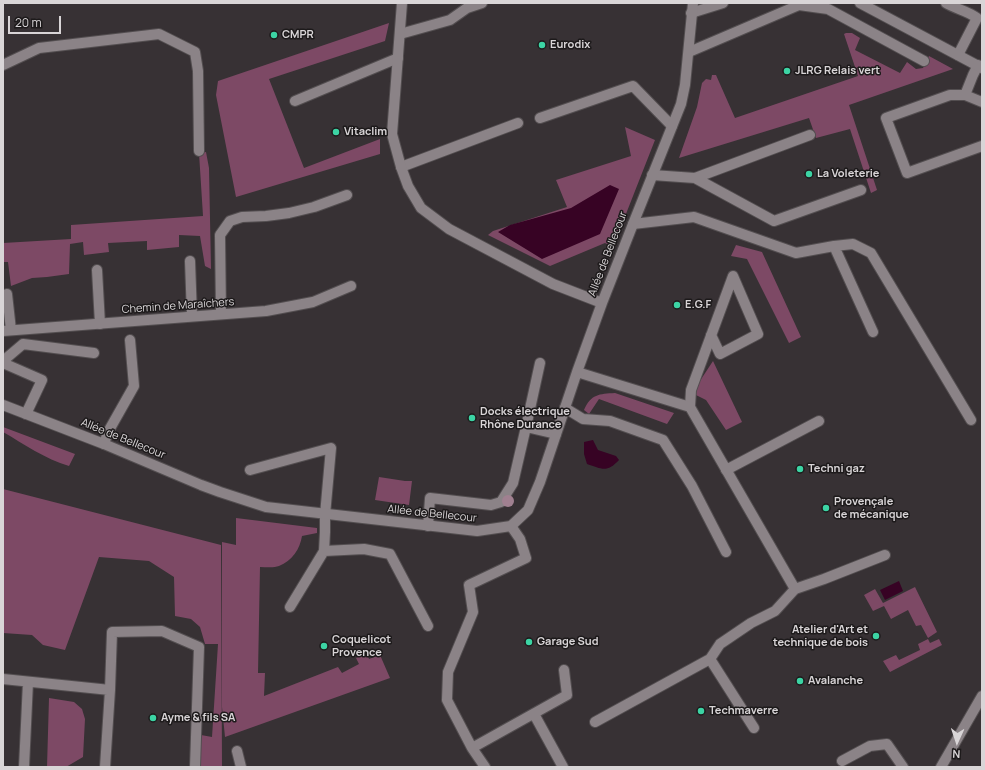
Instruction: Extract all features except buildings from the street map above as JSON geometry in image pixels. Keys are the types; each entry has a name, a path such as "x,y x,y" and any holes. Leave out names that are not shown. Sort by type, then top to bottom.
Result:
{"street":[{"path":"402,3 392,134 408,186 421,208 449,229 553,284 602,303"},
{"path":"400,34 450,20 468,8 482,3"},
{"path":"692,8 723,3"},
{"path":"860,3 980,66 973,75 964,94"},
{"path":"946,3 977,18 958,55"},
{"path":"688,52 799,5 828,9 924,61"},
{"name":"Allée de Bellecour","path":"3,405 104,444 201,485 266,507 325,515 478,531 511,526 528,510 540,482 564,408 602,303 681,104 685,85 692,8"},
{"path":"3,65 39,48 159,34 195,52 198,71 199,151"},
{"path":"295,101 398,58"},
{"path":"540,118 633,86 672,126"},
{"path":"982,102 964,94 950,95 886,118 907,173 982,146"},
{"path":"401,167 518,123"},
{"path":"652,175 695,178 810,135"},
{"path":"695,178 774,221 861,190"},
{"path":"221,314 220,235 230,221 242,217 289,213 314,207 347,195"},
{"path":"633,224 694,217 796,253 853,244 871,253 971,420"},
{"path":"834,246 872,332"},
{"path":"190,261 192,316"},
{"path":"97,270 100,324"},
{"path":"711,335 720,354 758,334 733,276 711,335 691,390 690,407 794,589"},
{"name":"Chemin de Maraîchers","path":"7,331 266,311 313,302 351,286"},
{"path":"7,294 7,331"},
{"path":"104,444 108,432 134,386 130,340"},
{"path":"26,414 42,380 3,362 23,344 94,353"},
{"path":"428,526 430,498 491,505 501,502 513,483 540,364"},
{"path":"577,372 690,407"},
{"path":"564,408 583,418 610,421 663,440 692,486 726,552"},
{"path":"726,470 819,422"},
{"path":"526,427 556,434"},
{"path":"250,470 331,448 325,515 324,551 290,607"},
{"path":"485,767 472,748 447,700 448,672 473,612 469,585 526,558 520,539 511,526"},
{"path":"324,551 364,549 390,554 428,626"},
{"path":"595,722 710,659 720,644 752,623 774,611 794,589 824,579 884,554"},
{"path":"105,767 112,632 162,631 199,647 195,767"},
{"path":"710,659 754,728"},
{"path":"472,748 568,695 564,670"},
{"path":"3,679 110,690"},
{"path":"24,767 28,682"},
{"path":"942,767 982,696"},
{"path":"534,714 563,767"},
{"path":"842,761 870,746 887,744 903,767"},
{"path":"237,751 241,767"}],"shaded area":[{"path":"389,23 385,41 269,79 304,168 380,139 380,154 236,197 216,95 218,81"},
{"path":"852,33 860,38 855,50 900,73 907,62 916,69 923,68 929,56 953,69 849,105 877,190 871,193 850,129 816,138 809,118 679,158 697,107 702,83 706,79 711,80 712,75 716,75 735,118 858,76 844,34"},
{"path":"625,127 655,140 613,247 605,243 550,266 488,235 493,231 567,207 556,180 631,156"},
{"path":"206,152 209,168 211,269 205,266 200,236 179,235 179,247 147,250 147,241 108,243 109,252 84,255 83,242 70,244 69,274 32,278 11,286 8,262 3,262 3,243 71,239 71,225 203,216 199,153"},
{"path":"610,185 619,189 600,234 542,259 498,232 510,225 571,208"},
{"path":"736,245 762,252 801,337 789,343 747,259 731,256"},
{"path":"713,361 742,422 726,430 706,400 692,393"},
{"path":"615,393 674,413 667,424 599,399 589,414 584,410 590,401 596,396"},
{"path":"3,427 75,454 69,466 60,463 35,451 3,432"},
{"path":"593,440 598,450 616,456 619,460 611,467 604,469 587,464 584,454 584,442"},
{"path":"379,477 412,481 409,505 375,500"},
{"path":"3,489 221,545 222,767 198,767 201,735 212,737 218,644 205,644 200,627 191,619 175,616 174,577 149,561 99,557 65,650 43,645 32,635 3,633"},
{"path":"236,518 317,528 317,533 302,536 295,554 284,564 277,567 260,567 258,673 265,673 264,696 338,667 342,673 359,664 356,658 367,653 369,659 380,655 390,678 225,737 222,707 222,542 236,545"},
{"path":"899,581 903,591 885,600 880,590"},
{"path":"915,587 937,632 928,638 921,625 916,626 908,610 891,619 884,606 873,611 864,595 875,589 883,603"},
{"path":"928,639 930,643 939,639 942,645 890,672 883,661 896,655 899,660 920,650 918,644"},
{"path":"49,698 74,702 82,709 85,719 83,757 66,767 47,767"}],"place":[{"name":"CMPR","path":"274,35"},
{"name":"Eurodix","path":"542,45"},
{"name":"JLRG Relais vert","path":"787,71"},
{"name":"Vitaclim","path":"336,132"},
{"name":"La Voleterie","path":"809,174"},
{"name":"E.G.F","path":"677,305"},
{"name":"Docks électrique Rhône Durance","path":"472,418"},
{"name":"Techni gaz","path":"800,469"},
{"name":"Provençale de mécanique","path":"826,508"},
{"name":"Atelier d'Art et technique de bois","path":"876,636"},
{"name":"Garage Sud","path":"529,642"},
{"name":"Coquelicot Provence","path":"324,646"},
{"name":"Avalanche","path":"800,681"},
{"name":"Techmaverre","path":"701,711"},
{"name":"Ayme & fils SA","path":"153,718"}]}
